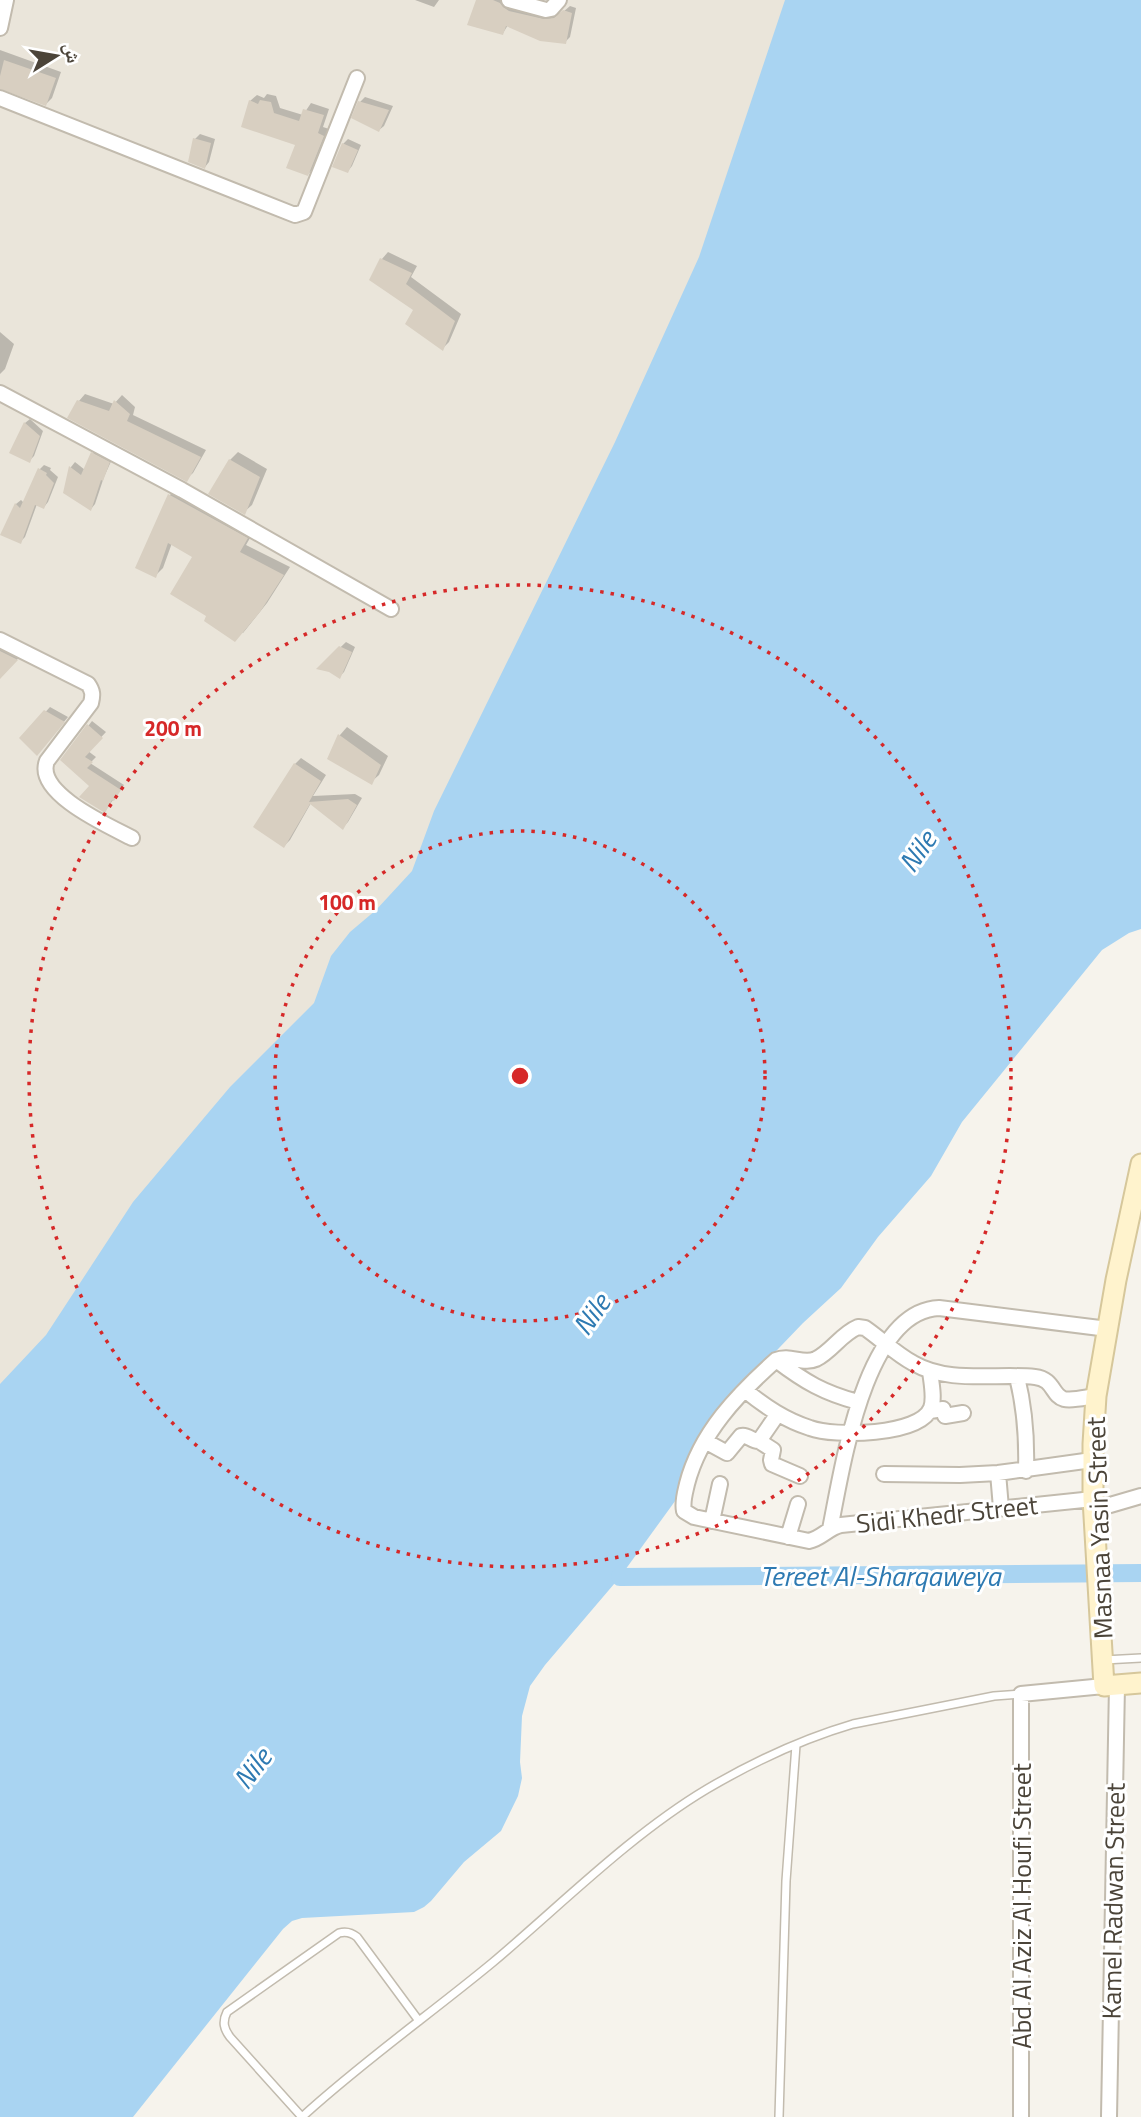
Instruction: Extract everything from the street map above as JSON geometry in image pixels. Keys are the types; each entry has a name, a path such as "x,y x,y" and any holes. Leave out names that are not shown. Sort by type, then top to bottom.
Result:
{"main road":[{"name":"Masnaa Yasin Street","path":"1110,1686 1103,1661 1092,1460 1096,1396 1141,1164"},
{"path":"1110,1686 1141,1683"}],"street":[{"path":"0,28 6,0"},
{"path":"509,0 546,10 555,6 559,0"},
{"path":"0,98 295,215 304,212 356,78"},
{"path":"0,393 184,491 391,609"},
{"path":"0,640 88,684 93,696 90,703 47,761 44,768 46,777 49,784 79,810 132,838"},
{"path":"830,1529 858,1402 869,1375 888,1344 916,1312 939,1308 1108,1329"},
{"path":"800,1476 772,1464 772,1449 746,1436 741,1436 727,1453 705,1441 732,1403 776,1360 814,1360 854,1328 865,1328 912,1363 930,1371 1043,1379 1064,1399 1096,1396"},
{"path":"776,1360 811,1385 858,1402"},
{"path":"930,1371 930,1411"},
{"path":"1017,1377 1027,1438 1026,1471"},
{"path":"746,1391 778,1415 813,1430 850,1434 905,1426 930,1411 943,1409 945,1416 963,1413"},
{"path":"759,1441 778,1415"},
{"name":"Sidi Khedr Street","path":"705,1441 689,1479 682,1505 684,1511 694,1517 808,1541 818,1539 830,1529 842,1525 1001,1508 1093,1504 1141,1496"},
{"path":"884,1474 998,1473 1092,1460"},
{"path":"998,1473 1001,1508"},
{"path":"712,1521 720,1484"},
{"path":"788,1536 798,1504"},
{"path":"1021,1694 1110,1686"},
{"name":"Kamel Radwan Street","path":"1109,2117 1110,1686"},
{"name":"Abd Al Aziz Al Houfi Street","path":"1021,1694 1021,2117"}],"lane":[{"path":"1103,1661 1141,1658"},
{"path":"419,2021 357,1937 348,1932 339,1933 238,2004 227,2012 224,2020 230,2037 302,2117 355,2071 419,2021 492,1963 621,1852 706,1790 758,1761 853,1724 994,1696 1021,1694"},
{"path":"779,2117 786,1881 796,1745"}],"shaded area":[{"path":"0,0 1141,0 0,1900"}],"water":[{"name":"Nile","path":"785,0 1141,0 1141,929 1129,933 1102,950 962,1122 931,1176 878,1237 841,1288 803,1323 728,1401 694,1444 678,1497 620,1577 530,1686 522,1716 522,1778 518,1796 501,1831 464,1862 431,1901 414,1912 302,1918 292,1921 133,2117 0,2117 0,1384 46,1335 133,1202 230,1087 314,1003 331,956 350,932 376,910 412,871 434,811 615,442 699,257"}],"building":[{"path":"476,0 493,0 509,11 544,19 554,18 563,10 572,13 566,44 540,41 506,26 503,35 467,25"},
{"path":"4,60 56,78 46,106 0,89"},
{"path":"249,100 258,104 260,100 271,102 274,113 299,121 303,109 324,115 318,133 324,136 308,176 286,168 295,145 241,127"},
{"path":"358,101 389,110 379,132 351,118"},
{"path":"193,138 211,143 205,169 188,162"},
{"path":"342,143 358,150 348,173 332,167"},
{"path":"380,258 412,273 406,284 455,321 443,351 405,324 413,310 369,280"},
{"path":"77,400 109,411 114,400 130,414 127,421 201,457 187,482 67,418"},
{"path":"24,422 40,436 30,463 9,453"},
{"path":"91,452 110,462 91,511 63,493 69,466 81,475"},
{"path":"229,459 260,477 245,515 208,494"},
{"path":"38,468 47,473 54,483 44,509 35,505 21,544 0,535 15,503 20,508"},
{"path":"168,494 248,538 240,552 284,575 260,612 235,642 204,621 206,616 170,594 192,557 168,543 156,578 135,568"},
{"path":"339,646 352,652 340,679 329,672 316,669"},
{"path":"0,651 18,660 0,679"},
{"path":"44,710 65,722 37,756 19,738"},
{"path":"87,724 103,738 85,757 93,762 87,768 121,790 105,813 79,797 89,786 60,760"},
{"path":"338,734 381,765 372,785 327,759"},
{"path":"294,763 321,781 309,802 348,799 357,805 343,830 310,804 284,848 253,827"}],"waterway":[{"name":"Tereet Al-Sharqaweya","path":"620,1577 1141,1573"}]}
